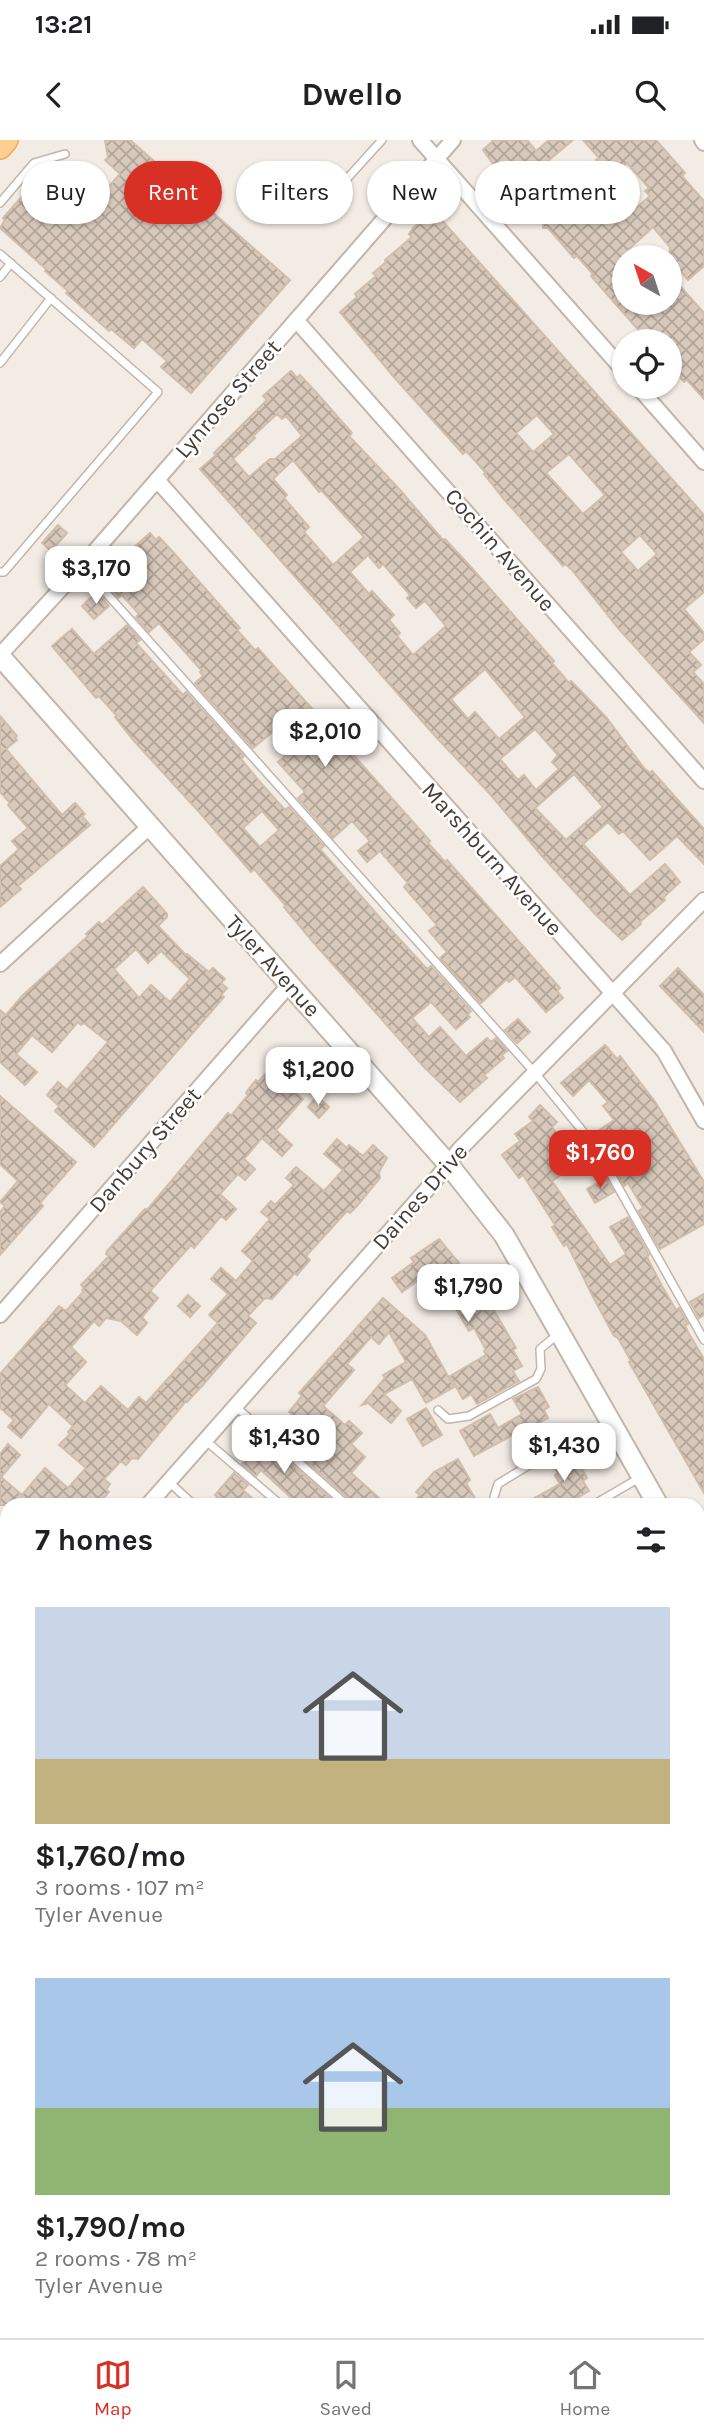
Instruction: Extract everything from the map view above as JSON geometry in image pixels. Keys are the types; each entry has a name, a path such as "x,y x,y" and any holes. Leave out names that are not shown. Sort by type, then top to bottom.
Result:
{"main road":[{"path":"0,147 6,140"}],"street":[{"path":"420,140 612,357"},
{"name":"Lynrose Street","path":"0,655 82,566 453,140"},
{"name":"Cochin Avenue","path":"296,320 704,781"},
{"path":"649,399 704,462"},
{"name":"Marshburn Avenue","path":"157,480 664,1051 704,1121"},
{"name":"Tyler Avenue","path":"0,655 448,1164 504,1235 654,1498"},
{"path":"0,964 149,827"},
{"name":"Daines Drive","path":"154,1498 458,1150 704,900"},
{"name":"Danbury Street","path":"0,1315 290,984"}],"lane":[{"path":"353,172 382,140"},
{"path":"0,203 34,163 65,154"},
{"path":"0,254 158,392 4,572 0,572"},
{"path":"0,277 11,263"},
{"path":"0,363 51,298"},
{"path":"82,566 535,1073 581,1129 609,1171 704,1340"},
{"path":"438,1410 448,1419 469,1416 519,1390 536,1379 541,1369 540,1349 561,1332"},
{"path":"234,1405 339,1498"},
{"path":"494,1497 498,1484 552,1451 611,1423"},
{"path":"205,1439 273,1498"},
{"path":"605,1498 642,1477"},
{"path":"168,1481 186,1498"}],"building":[{"path":"105,140 130,140 154,161 124,161 124,224 222,224 222,220 290,280 191,393 161,367 167,361 142,339 134,348 111,329 109,331 0,228 5,220 3,218 21,198 21,224 110,224 110,185 120,174 110,165 110,161 105,160 108,158"},
{"path":"494,140 527,140 536,151 549,140 573,140 548,161 491,161 483,150"},
{"path":"583,140 656,140 685,173 682,176 704,201 704,266 688,280 682,273 682,245 668,245 653,227 633,245 612,245 612,300 577,256 574,258 548,228 543,228 543,224 640,224 640,205 650,196 645,191 649,188 640,178 640,161 597,161 599,158"},
{"path":"418,224 445,224 704,515 704,592 684,609 704,633 704,639 689,652 701,665 693,672 704,684 704,723 618,628 572,570 565,564 563,566 503,498 484,474 486,473 466,451 463,454 393,376 340,312 357,297 355,294 376,276 373,273 385,260 412,237 409,234","holes":["537,415 554,434 533,452 516,433","569,454 605,495 583,514 546,473","640,535 657,554 638,571 621,552"]},
{"path":"682,288 704,313 704,399 687,380 684,382 682,380 682,329 637,329 625,315 682,315"},
{"path":"291,371 297,378 300,375 352,433 349,436 470,566 554,661 552,663 569,683 571,681 606,717 644,768 650,773 652,771 704,829 704,864 677,836 650,860 623,831 619,834 608,822 583,844 630,895 665,864 680,882 641,924 622,940 541,855 490,794 436,737 200,469 267,400 263,396","holes":["277,414 282,419 286,416 302,436 249,477 233,459 255,438 253,436","293,460 319,492 321,490 364,537 333,565 304,532 309,527 284,498 287,495 274,480","368,555 379,568 383,564 410,595 407,598 416,608 425,601 446,626 413,655 397,636 400,633 389,620 394,615 372,591 369,594 350,572","485,669 525,717 499,739 475,712 468,719 451,699","535,729 558,755 552,762 559,769 536,790 524,775 518,780 500,759","574,774 603,807 566,840 535,808"]},
{"path":"58,525 67,533 51,551 42,543"},
{"path":"150,533 156,540 159,537 173,552 240,628 237,630 255,650 258,648 430,841 428,843 445,862 447,860 560,988 557,991 563,998 546,1012 515,977 509,982 507,979 481,1003 440,958 447,952 429,931 437,925 404,887 408,883 380,851 367,862 358,851 370,841 352,821 333,838 298,798 305,792 278,762 292,750 275,730 253,748 195,683 203,676 200,672 202,671 159,623 149,632 136,617 139,614 122,595 118,598 106,584 110,581 107,578 135,553 133,548"},
{"path":"97,592 109,606 94,619 82,606"},
{"path":"127,625 140,640 136,643 183,695 186,692 244,756 241,759 285,810 289,807 324,846 320,849 381,919 427,969 431,966 471,1011 467,1015 470,1017 456,1029 431,1002 412,1018 429,1037 440,1027 466,1056 487,1038 491,1042 496,1038 507,1051 502,1055 504,1058 484,1075 487,1078 460,1102 424,1067 313,942 254,869 251,872 134,741 115,717 117,716 99,696 96,698 52,646 72,629 94,654","holes":["262,811 279,830 260,847 243,828"]},
{"path":"0,716 17,736 17,740 6,749 62,815 75,803 90,825 18,886 21,889 0,907 0,866 19,849 12,841 28,828 0,792"},
{"path":"143,887 167,914 158,926 186,955 209,972 213,968 225,979 221,983 227,988 221,995 224,997 94,1147 55,1111 59,1106 47,1095 58,1082 67,1090 108,1042 84,1023 81,1025 78,1022 52,1052 32,1035 16,1054 37,1072 25,1085 0,1062 0,1010 6,1015 22,996 88,936 86,934 99,922 102,925","holes":["136,949 148,963 161,951 190,979 170,1002 151,985 139,998 114,969"]},
{"path":"678,968 704,995 704,1032 660,986"},
{"path":"518,1019 530,1032 517,1043 505,1030"},
{"path":"605,1045 617,1059 620,1056 656,1103 704,1182 704,1224 660,1249 638,1211 643,1208 628,1183 624,1186 616,1171 620,1169 604,1145 601,1147 592,1135 614,1120 603,1106 608,1102 589,1080 573,1096 561,1083"},
{"path":"288,1058 303,1071 289,1087 303,1099 276,1130 292,1145 282,1156 262,1138 244,1159 255,1169 245,1180 238,1174 220,1194 236,1209 226,1220 221,1216 194,1248 191,1245 150,1291 158,1298 142,1317 147,1323 137,1335 121,1321 106,1318 99,1326 94,1321 71,1347 86,1362 65,1385 85,1403 101,1386 128,1410 139,1397 146,1403 218,1323 209,1315 228,1294 211,1279 221,1268 236,1281 253,1261 242,1251 270,1219 261,1212 271,1201 275,1205 294,1185 286,1178 296,1167 324,1191 343,1170 324,1154 337,1139 363,1156 373,1145 387,1158 379,1172 380,1178 357,1206 350,1213 347,1211 306,1256 310,1260 297,1275 295,1273 272,1299 265,1298 248,1316 256,1323 138,1459 132,1458 126,1465 121,1461 104,1479 110,1484 106,1490 109,1492 103,1498 0,1498 0,1454 8,1444 20,1455 1,1477 22,1495 45,1468 68,1488 86,1468 59,1445 70,1434 68,1432 73,1426 49,1404 21,1438 8,1427 14,1420 0,1408 0,1374 59,1306 66,1311 83,1292 81,1285 109,1256 107,1251 145,1209 147,1210 228,1113 231,1116 256,1080 258,1082 271,1068 278,1070"},
{"path":"0,1096 76,1162 40,1203 43,1206 0,1255 0,1212 5,1206 0,1202 18,1181 0,1164"},
{"path":"317,1096 329,1107 319,1118 308,1107"},
{"path":"540,1105 557,1122 552,1127 569,1150 582,1141 591,1154 552,1181 610,1265 626,1254 610,1227 628,1217 662,1286 676,1310 679,1308 688,1324 685,1325 688,1332 704,1359 704,1493 618,1338 614,1336 567,1244 564,1246 552,1227 555,1225 523,1175 519,1178 502,1155 520,1141 515,1134 533,1121 529,1117"},
{"path":"606,1178 614,1192 595,1203 587,1189"},
{"path":"439,1239 459,1263 457,1264 467,1278 463,1281 478,1309 489,1302 516,1348 513,1350 522,1366 513,1371 519,1381 477,1404 471,1394 463,1399 450,1376 486,1355 474,1328 469,1331 451,1301 453,1300 437,1278 429,1283 424,1276 402,1292 392,1278 414,1262 411,1258"},
{"path":"704,1294 704,1315 699,1318 690,1302"},
{"path":"188,1295 200,1306 190,1317 178,1306"},
{"path":"383,1298 425,1335 454,1387 426,1403 412,1379 384,1394 401,1411 391,1423 368,1403 362,1405 385,1378 383,1375 406,1362 389,1332 379,1344 371,1337 347,1364 354,1370 323,1406 345,1425 349,1421 362,1433 351,1444 365,1457 351,1473 379,1498 349,1498 289,1446 306,1427 289,1412 302,1396 299,1393"},
{"path":"538,1387 549,1407 544,1410 548,1418 539,1423 549,1441 533,1450 522,1430 474,1456 460,1431 490,1414 498,1428 522,1414 513,1399"},
{"path":"426,1408 442,1435 423,1446 407,1419"},
{"path":"260,1438 330,1498 291,1498 261,1470 256,1476 242,1464 247,1458 243,1454"},
{"path":"567,1451 574,1464 578,1462 587,1478 583,1481 589,1491 577,1498 535,1498 560,1484 551,1459"},
{"path":"458,1459 470,1480 466,1483 475,1498 417,1498 420,1495 416,1492 434,1472"},
{"path":"234,1473 248,1485 243,1490 252,1498 218,1498 215,1495"}]}
